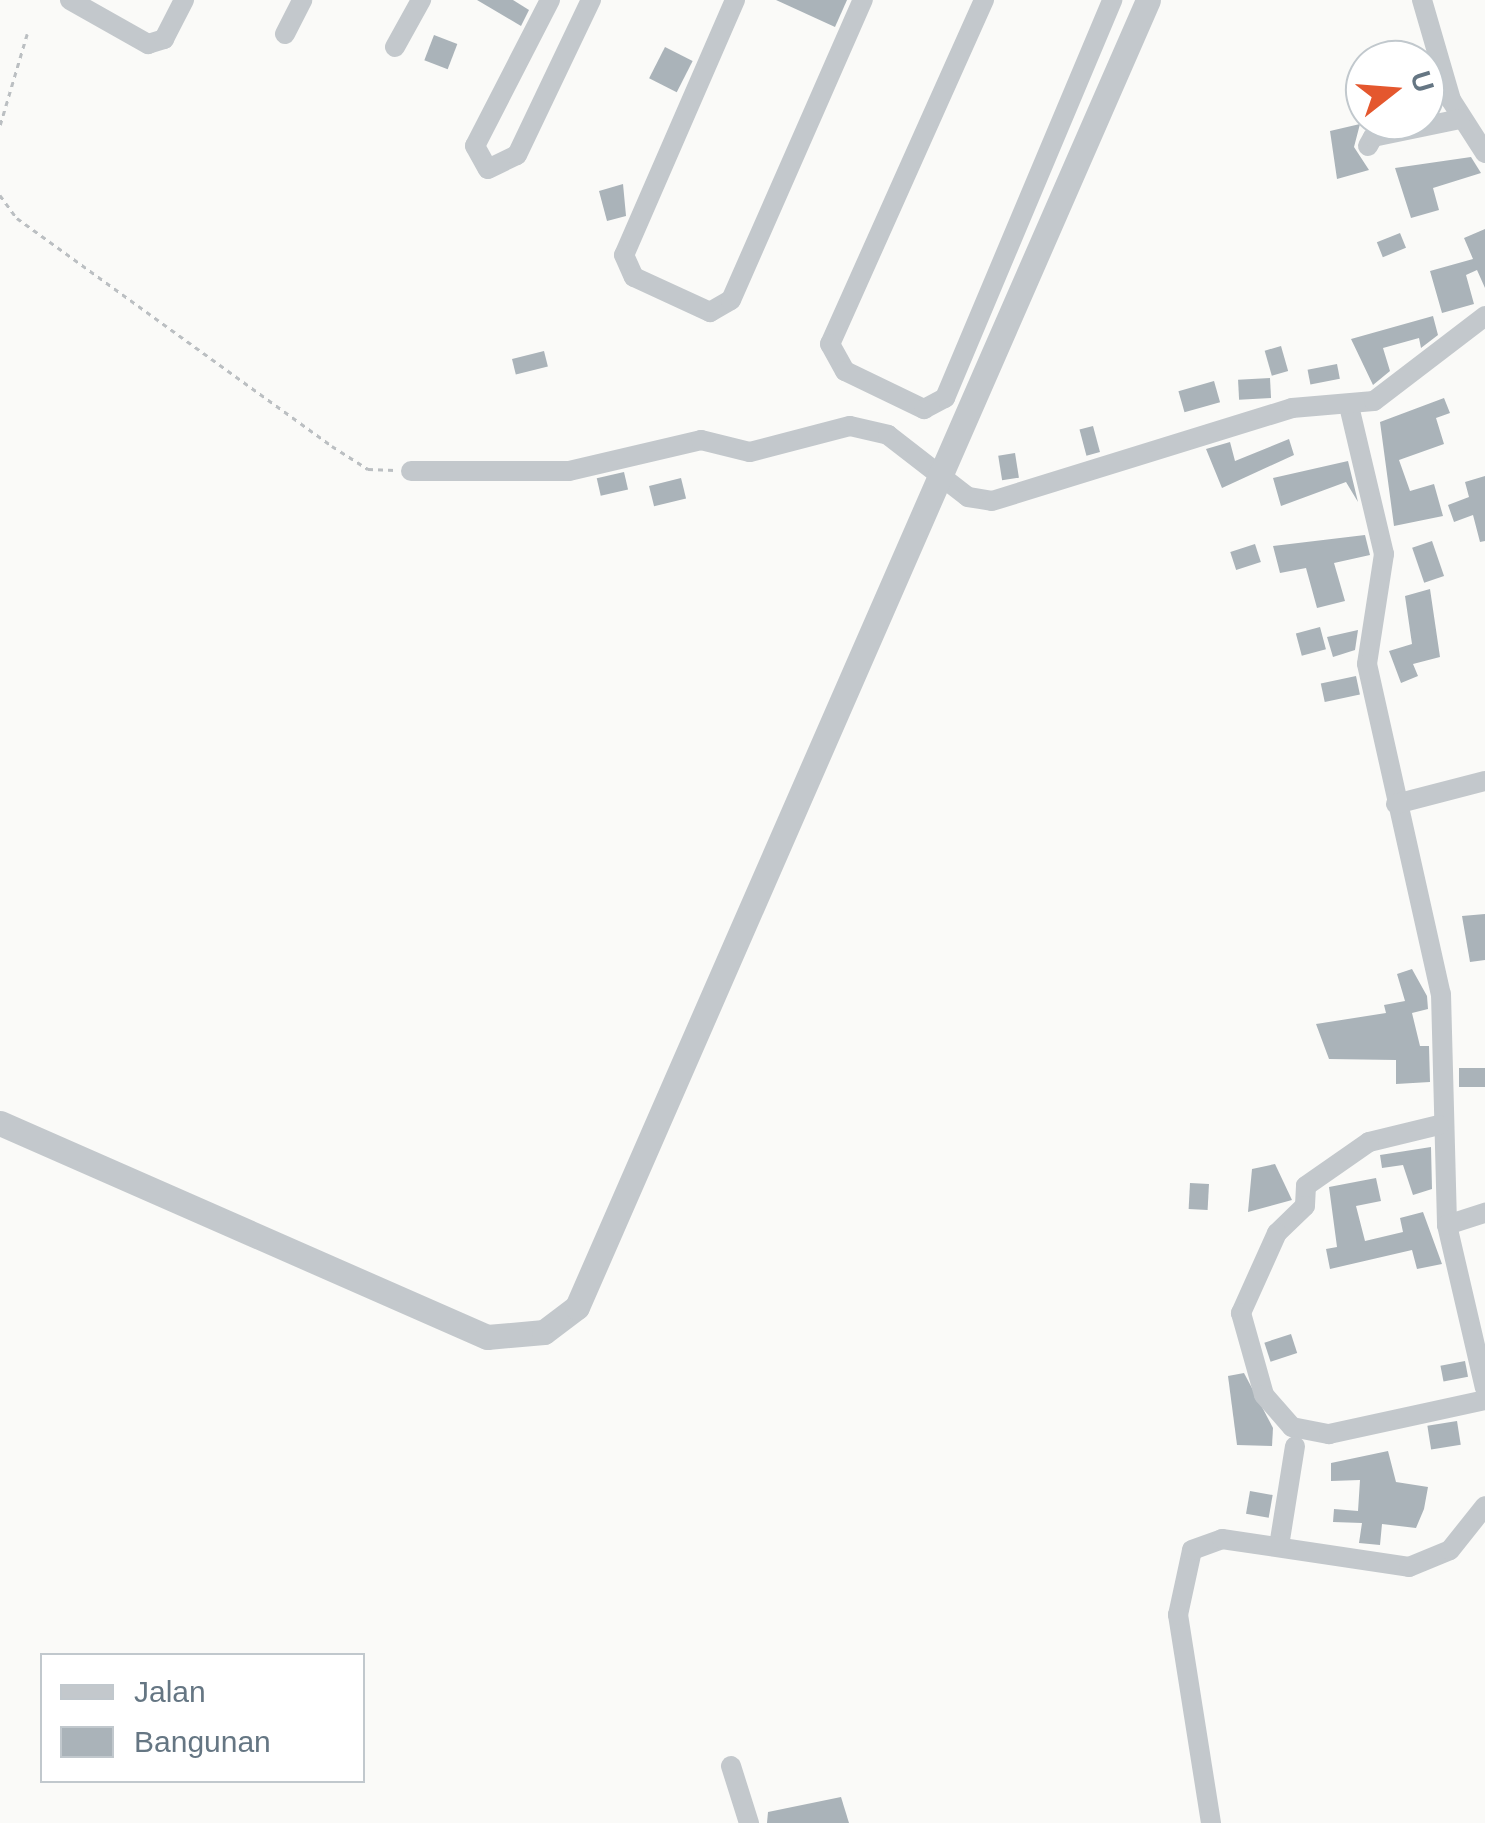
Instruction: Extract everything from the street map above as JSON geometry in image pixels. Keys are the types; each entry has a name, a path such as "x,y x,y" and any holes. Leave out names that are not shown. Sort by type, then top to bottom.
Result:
{"street":[{"path":"70,0 148,44 164,38 184,0"},
{"path":"284,34 302,0"},
{"path":"395,47 421,0"},
{"path":"550,0 475,146 488,169 517,156 591,0"},
{"path":"735,0 624,255 634,277 710,312 731,300 863,0"},
{"path":"984,0 830,344 846,371 924,409 944,398 1112,0"},
{"path":"0,1123 487,1338 525,1338 560,1323 577,1307 1148,0"},
{"path":"1422,0 1460,119 1485,153"},
{"path":"1368,146 1372,137 1460,119"},
{"path":"411,471 569,470 701,440 750,452 850,426 907,445 968,498 992,501 1292,408 1349,406 1393,393 1485,316"},
{"path":"1349,406 1384,554 1367,664 1440,994 1439,1125 1447,1225 1485,1388"},
{"path":"1396,804 1485,780"},
{"path":"1439,1125 1369,1142 1306,1186 1305,1206 1277,1233 1241,1314 1264,1395 1292,1427 1328,1434 1485,1400"},
{"path":"1447,1225 1485,1214"},
{"path":"1279,1546 1295,1446"},
{"path":"1211,1823 1178,1615 1204,1540 1431,1563 1485,1506"},
{"path":"731,1766 749,1823"}],"path":[{"path":"0,125 26,34"},
{"path":"0,195 17,218 332,446 368,468 411,471"}],"building":[{"path":"477,0 513,0 529,10 521,26"},
{"path":"776,0 847,0 835,27"},
{"path":"434,35 457,44 448,69 424,60"},
{"path":"665,47 693,61 677,92 649,78"},
{"path":"1345,128 1345,140 1356,140 1354,147 1369,170 1337,179 1330,131"},
{"path":"1471,157 1481,173 1433,188 1439,210 1411,218 1395,168"},
{"path":"623,184 626,216 607,221 599,191"},
{"path":"1485,229 1485,288 1477,270 1466,275 1474,304 1442,313 1430,271 1473,259 1464,238"},
{"path":"1400,233 1406,248 1383,257 1377,242"},
{"path":"1433,316 1438,335 1421,348 1419,338 1383,348 1390,371 1373,385 1351,339"},
{"path":"1281,346 1288,371 1272,376 1265,351"},
{"path":"544,351 548,367 516,375 512,359"},
{"path":"1337,364 1340,379 1310,384 1308,370"},
{"path":"1270,378 1271,398 1239,400 1238,380"},
{"path":"1214,381 1220,402 1184,412 1178,391"},
{"path":"1444,398 1450,413 1436,418 1444,444 1399,460 1410,491 1434,484 1443,516 1394,526 1380,422"},
{"path":"1093,426 1100,452 1086,456 1079,430"},
{"path":"1289,439 1294,455 1222,488 1206,449 1230,442 1235,461"},
{"path":"1015,453 1019,478 1002,480 998,456"},
{"path":"1348,461 1358,502 1346,482 1281,506 1273,478"},
{"path":"624,472 628,490 601,496 597,478"},
{"path":"1485,476 1485,541 1480,542 1473,515 1454,522 1448,505 1469,497 1465,482"},
{"path":"681,478 686,498 654,506 649,486"},
{"path":"1365,535 1370,555 1334,563 1345,601 1317,608 1306,568 1280,573 1273,546"},
{"path":"1432,541 1444,576 1424,583 1412,548"},
{"path":"1255,544 1261,562 1236,570 1230,552"},
{"path":"1430,589 1440,657 1413,664 1418,676 1401,683 1389,651 1412,644 1405,596"},
{"path":"1320,627 1326,649 1302,656 1296,633"},
{"path":"1358,630 1355,650 1333,657 1327,637"},
{"path":"1356,676 1360,695 1325,702 1321,683"},
{"path":"1485,914 1485,960 1470,962 1462,916"},
{"path":"1412,969 1427,996 1428,1009 1412,1013 1420,1046 1429,1046 1430,1082 1396,1084 1396,1060 1329,1059 1316,1024 1386,1013 1384,1005 1405,1001 1397,974"},
{"path":"1459,1068 1485,1068 1485,1087 1459,1087"},
{"path":"1431,1147 1432,1189 1413,1195 1403,1165 1382,1168 1380,1155"},
{"path":"1275,1164 1292,1200 1248,1212 1252,1169"},
{"path":"1376,1178 1381,1201 1356,1206 1365,1241 1403,1232 1400,1218 1423,1212 1442,1264 1417,1269 1412,1250 1330,1269 1326,1249 1337,1247 1329,1187"},
{"path":"1190,1183 1209,1184 1208,1210 1189,1209"},
{"path":"1291,1334 1297,1353 1271,1362 1264,1343"},
{"path":"1465,1361 1468,1377 1444,1381 1440,1366"},
{"path":"1244,1373 1273,1428 1272,1446 1237,1445 1228,1376"},
{"path":"1457,1421 1461,1445 1431,1449 1427,1426"},
{"path":"1388,1451 1396,1482 1428,1487 1424,1509 1416,1528 1382,1524 1380,1545 1359,1543 1362,1523 1333,1522 1334,1509 1358,1511 1360,1480 1331,1481 1331,1463"},
{"path":"1250,1491 1273,1495 1269,1518 1246,1514"},
{"path":"841,1797 849,1823 767,1823 768,1812"}]}
